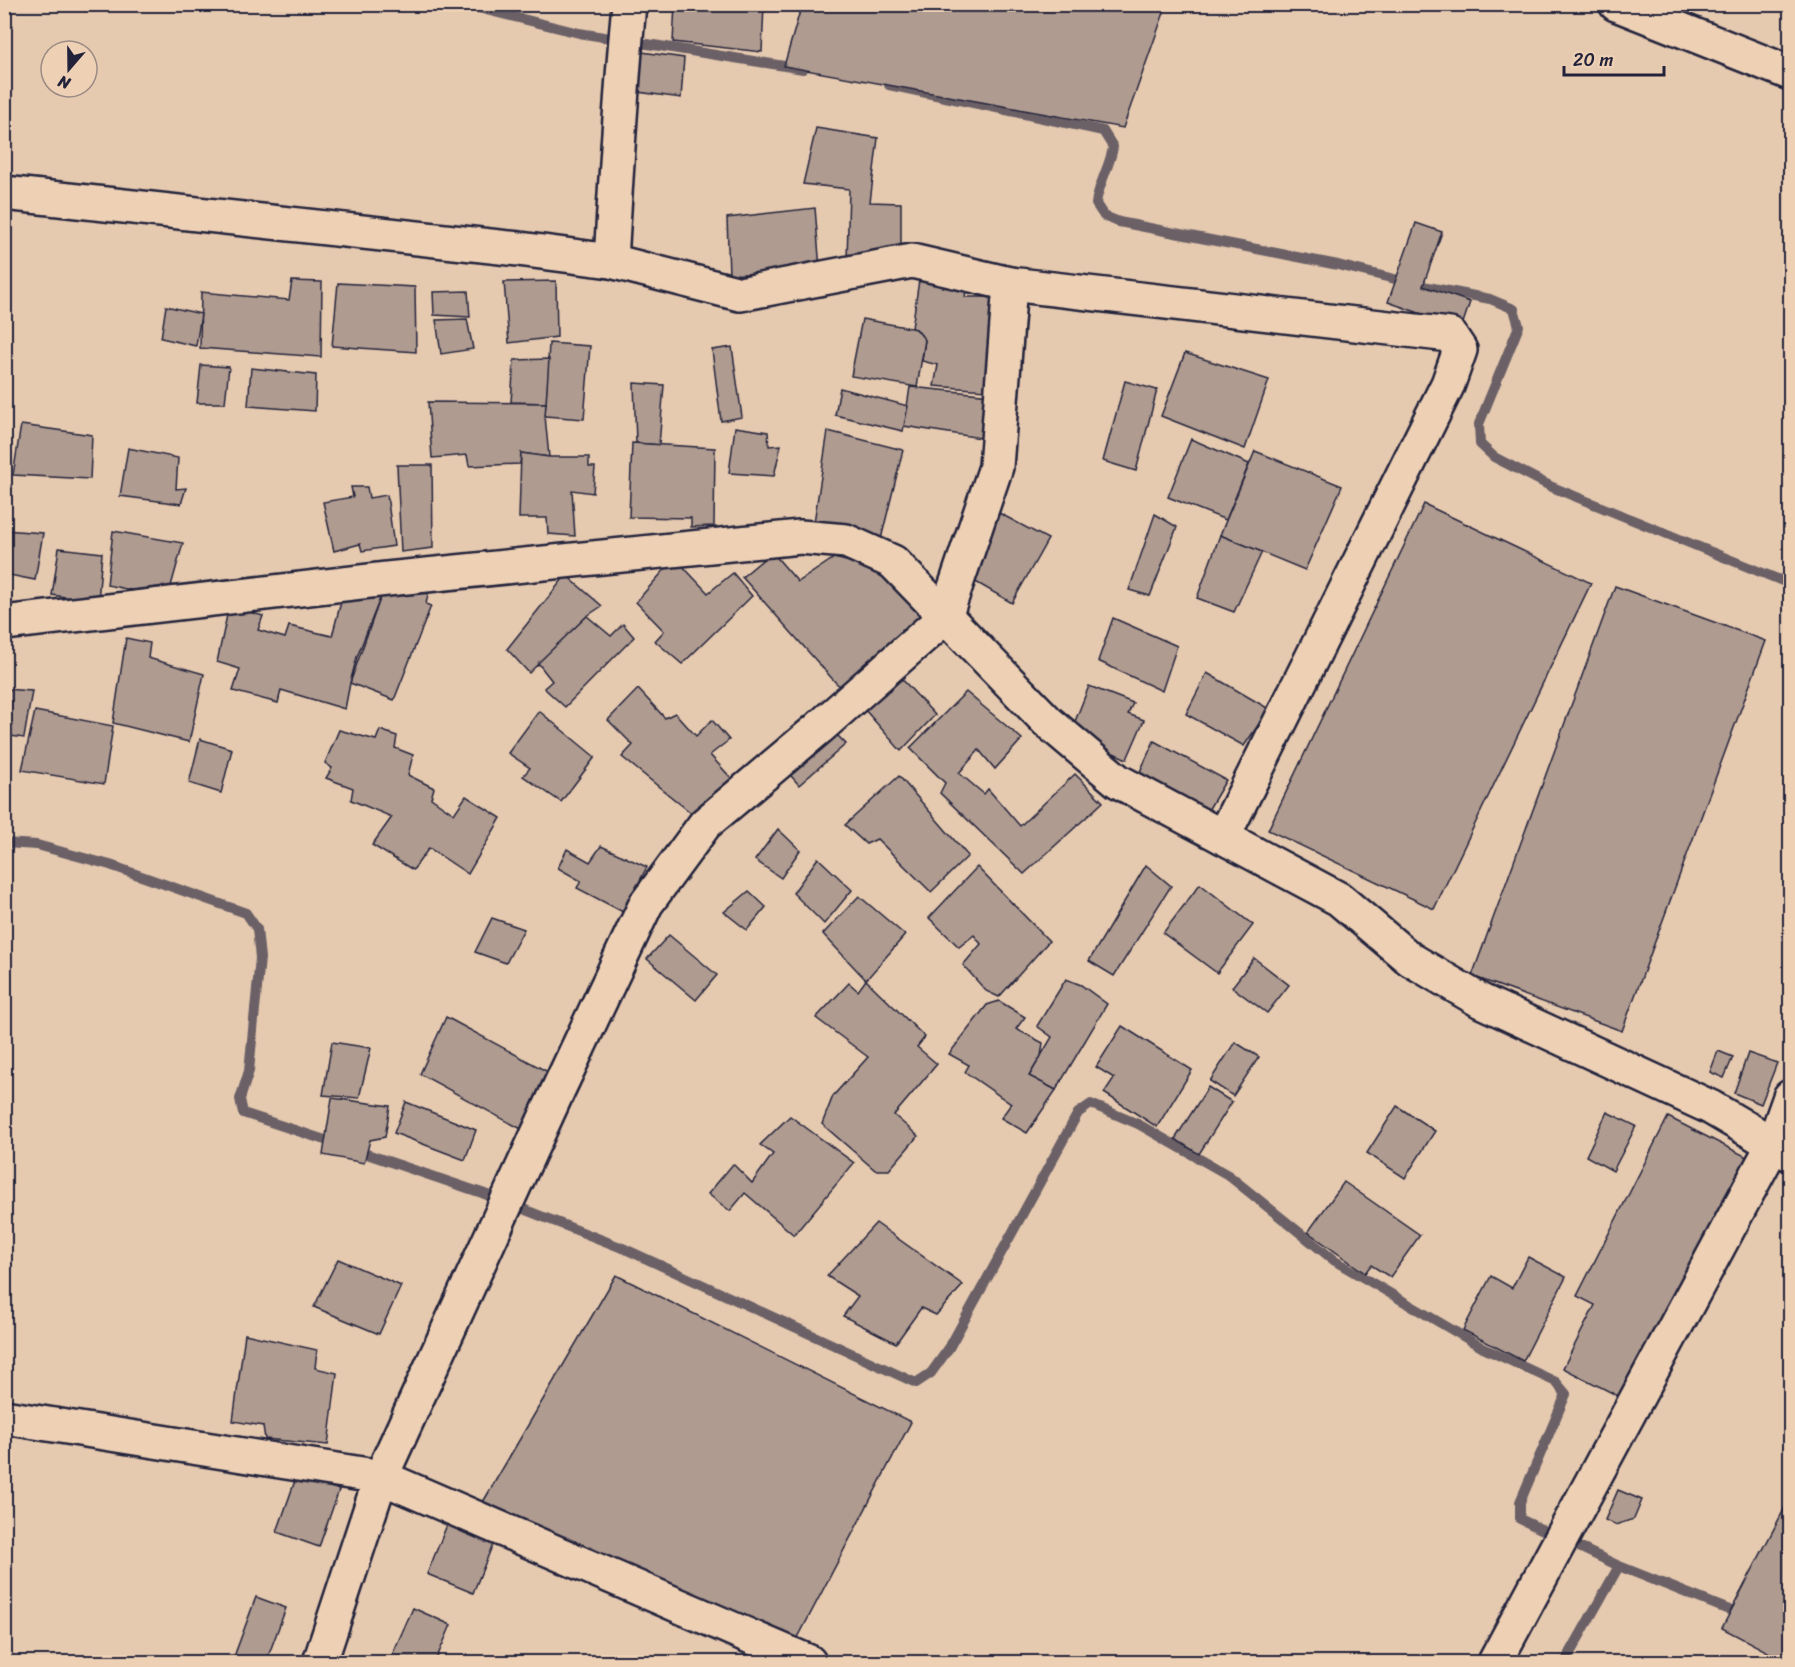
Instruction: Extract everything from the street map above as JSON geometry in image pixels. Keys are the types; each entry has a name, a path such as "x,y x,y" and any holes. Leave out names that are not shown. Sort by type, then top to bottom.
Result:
{"street":[{"path":"611,261 618,174 620,103 629,4"},
{"path":"1616,4 1791,73"},
{"path":"4,193 611,261 740,294 912,261 1010,284 1450,335 1460,350 1448,384 1223,837"},
{"path":"320,1662 381,1477 646,904 705,825 945,617 996,467 1010,284"},
{"path":"4,622 377,580 800,537 846,541 893,562 1048,722 1118,781 1339,899 1410,959 1481,1001 1710,1107 1782,1149"},
{"path":"1495,1662 1782,1149 1791,1097"},
{"path":"4,1417 381,1477 809,1662"}],"building":[{"path":"675,4 764,4 762,52 673,42"},
{"path":"802,4 1167,4 1123,128 784,66"},
{"path":"642,52 684,58 681,98 638,92"},
{"path":"816,128 878,138 870,202 901,203 901,263 847,260 849,189 803,184"},
{"path":"815,208 820,269 729,275 727,218"},
{"path":"1416,223 1442,232 1423,286 1470,302 1462,326 1459,327 1388,302"},
{"path":"919,280 967,285 965,297 997,297 986,390 934,386 938,365 922,361 925,340 916,329 912,328"},
{"path":"292,281 322,282 321,357 200,348 201,292 289,300"},
{"path":"556,281 557,337 509,343 504,282"},
{"path":"338,283 415,287 416,352 332,346"},
{"path":"468,291 470,317 434,315 433,292"},
{"path":"166,306 201,314 196,346 161,338"},
{"path":"467,319 473,349 441,354 436,320"},
{"path":"862,319 916,329 925,340 917,387 851,376"},
{"path":"549,343 590,346 584,419 545,416"},
{"path":"732,347 742,417 721,421 712,350"},
{"path":"1185,353 1269,380 1245,449 1161,416"},
{"path":"549,359 546,403 511,402 514,360"},
{"path":"201,365 229,367 225,403 197,403"},
{"path":"251,368 316,375 315,411 248,406"},
{"path":"1125,381 1157,390 1136,471 1103,461"},
{"path":"634,383 664,385 659,445 636,443"},
{"path":"910,387 991,395 987,439 904,426"},
{"path":"840,388 908,406 903,431 835,415"},
{"path":"428,402 546,403 549,457 521,453 520,464 469,466 467,455 432,458"},
{"path":"21,425 92,435 90,479 13,475"},
{"path":"735,427 768,432 769,446 781,445 774,476 729,473"},
{"path":"828,431 903,450 880,543 813,529"},
{"path":"1191,439 1249,464 1226,520 1168,497"},
{"path":"632,443 715,448 714,526 691,527 691,518 629,517"},
{"path":"128,448 178,458 176,489 186,488 181,504 120,496"},
{"path":"1255,451 1342,486 1305,570 1220,535"},
{"path":"521,453 549,457 589,457 589,467 595,467 593,493 572,490 575,536 548,534 547,518 519,518"},
{"path":"397,465 432,465 433,548 401,552"},
{"path":"351,487 367,487 369,498 387,495 394,546 362,551 360,544 334,551 323,502 353,497"},
{"path":"1424,504 1591,583 1434,909 1268,830"},
{"path":"999,513 1048,539 1012,603 960,573"},
{"path":"1155,514 1177,527 1150,596 1129,590"},
{"path":"4,530 43,533 35,580 4,574"},
{"path":"113,531 183,543 166,604 140,592 107,585"},
{"path":"1220,535 1262,552 1234,612 1197,598"},
{"path":"59,548 102,553 98,602 52,595"},
{"path":"772,552 798,582 834,558 894,573 929,623 847,691 836,683 742,577"},
{"path":"675,558 708,593 733,573 752,596 682,664 655,641 664,631 636,602"},
{"path":"566,575 602,606 587,616 529,673 507,649"},
{"path":"387,579 429,590 426,604 431,606 394,700 350,683"},
{"path":"346,583 381,596 357,657 345,709 281,690 278,703 233,691 240,669 217,662 229,606 263,616 258,630 285,638 289,626 332,636"},
{"path":"1615,586 1766,641 1622,1031 1472,976"},
{"path":"587,616 611,636 623,624 634,637 565,707 544,688 552,681 538,663"},
{"path":"1113,618 1177,646 1162,691 1098,661"},
{"path":"126,638 150,643 148,658 204,674 189,742 113,723"},
{"path":"1207,673 1269,709 1244,746 1186,714"},
{"path":"901,678 935,715 901,751 858,702 881,682 890,691"},
{"path":"1089,686 1133,703 1128,714 1144,720 1127,759 1070,734"},
{"path":"4,689 32,691 24,738 4,735"},
{"path":"638,689 665,718 675,713 696,736 712,720 729,740 710,755 733,780 698,813 690,812 622,757 633,745 608,720"},
{"path":"966,692 1022,739 995,769 979,750 959,773 984,794 988,789 1020,826 1075,774 1103,802 1024,874 940,793 945,783 910,748"},
{"path":"35,711 113,726 104,784 22,770"},
{"path":"539,711 595,757 561,802 523,776 530,768 508,753"},
{"path":"829,727 846,744 799,785 785,769"},
{"path":"339,730 376,740 380,730 397,736 395,748 413,755 408,775 434,788 431,798 454,814 466,796 501,818 468,874 429,848 413,870 372,845 392,817 351,800 353,788 326,778 332,768 325,763"},
{"path":"200,739 232,749 221,793 189,783"},
{"path":"1154,741 1226,780 1207,812 1138,776"},
{"path":"899,776 968,856 931,892 877,839 866,844 845,825"},
{"path":"778,829 800,850 781,878 755,860"},
{"path":"601,846 647,867 623,912 577,888 581,881 558,868 567,849 590,862"},
{"path":"818,858 852,890 824,924 793,893"},
{"path":"1146,865 1171,886 1114,976 1089,961"},
{"path":"977,867 1049,941 999,997 986,991 963,965 981,944 974,935 959,947 929,918"},
{"path":"1200,884 1253,925 1217,973 1163,933"},
{"path":"749,891 766,907 747,930 724,912"},
{"path":"859,896 905,935 866,980 823,934"},
{"path":"492,918 524,929 506,963 475,952"},
{"path":"669,935 717,975 696,1000 647,959"},
{"path":"1254,958 1289,985 1267,1013 1232,987"},
{"path":"1066,979 1081,985 1107,1004 1056,1090 1029,1076 1052,1037 1037,1026"},
{"path":"866,980 925,1037 917,1047 937,1064 894,1115 918,1136 889,1170 875,1170 822,1124 833,1096 868,1057 816,1018 849,983 858,991"},
{"path":"999,1001 1025,1017 1016,1029 1043,1043 1041,1056 1029,1076 1056,1090 1027,1133 1001,1118 1011,1104 965,1072 969,1065 949,1054 987,1005"},
{"path":"446,1017 550,1073 523,1130 420,1074"},
{"path":"1122,1026 1192,1070 1157,1127 1104,1093 1114,1078 1096,1067"},
{"path":"332,1042 371,1048 359,1098 323,1095"},
{"path":"1235,1042 1259,1057 1233,1096 1210,1081"},
{"path":"1718,1051 1733,1057 1724,1078 1710,1072"},
{"path":"1748,1053 1777,1063 1761,1104 1734,1093"},
{"path":"1208,1087 1232,1102 1199,1154 1175,1139"},
{"path":"332,1098 390,1106 385,1137 370,1140 364,1163 323,1155"},
{"path":"406,1102 476,1130 465,1160 394,1133"},
{"path":"1397,1106 1435,1131 1405,1178 1367,1153"},
{"path":"1607,1112 1636,1126 1613,1171 1586,1156"},
{"path":"790,1116 854,1163 794,1235 745,1193 730,1211 708,1194 733,1164 752,1183 773,1154 760,1145"},
{"path":"1668,1117 1747,1157 1624,1399 1563,1368 1595,1305 1577,1296"},
{"path":"1344,1182 1420,1235 1390,1277 1371,1265 1365,1273 1308,1232"},
{"path":"876,1223 963,1285 936,1315 921,1308 896,1343 843,1316 858,1296 827,1276"},
{"path":"1528,1257 1566,1277 1523,1361 1463,1330 1491,1276 1512,1288"},
{"path":"338,1259 401,1286 379,1334 314,1307"},
{"path":"616,1275 911,1422 793,1647 483,1502"},
{"path":"245,1334 317,1350 315,1368 337,1373 328,1445 265,1439 263,1426 233,1421"},
{"path":"297,1475 339,1490 319,1547 277,1532"},
{"path":"1618,1490 1642,1500 1634,1519 1615,1525 1605,1520"},
{"path":"1790,1498 1790,1662 1787,1662 1722,1628"},
{"path":"451,1515 497,1534 473,1593 427,1574"},
{"path":"256,1597 286,1608 266,1662 232,1662"},
{"path":"413,1608 451,1625 435,1662 389,1662"}],"waterway":[{"path":"462,4 579,33 803,69"},
{"path":"889,85 1103,131 1113,147 1096,204 1104,216 1119,222 1338,265 1423,286 1490,299 1514,309 1519,326 1479,424 1480,444 1494,457 1552,487 1790,584"},
{"path":"4,843 37,845 110,865 246,913 257,929 260,958 249,1071 240,1099 243,1113 337,1144"},
{"path":"355,1150 482,1193 625,1249 916,1383 931,1373 949,1348 1078,1113 1091,1104 1138,1124 1228,1175 1335,1261 1483,1348 1556,1382 1566,1394 1520,1502 1520,1519 1619,1566 1744,1616"},
{"path":"1565,1662 1619,1566"}]}
